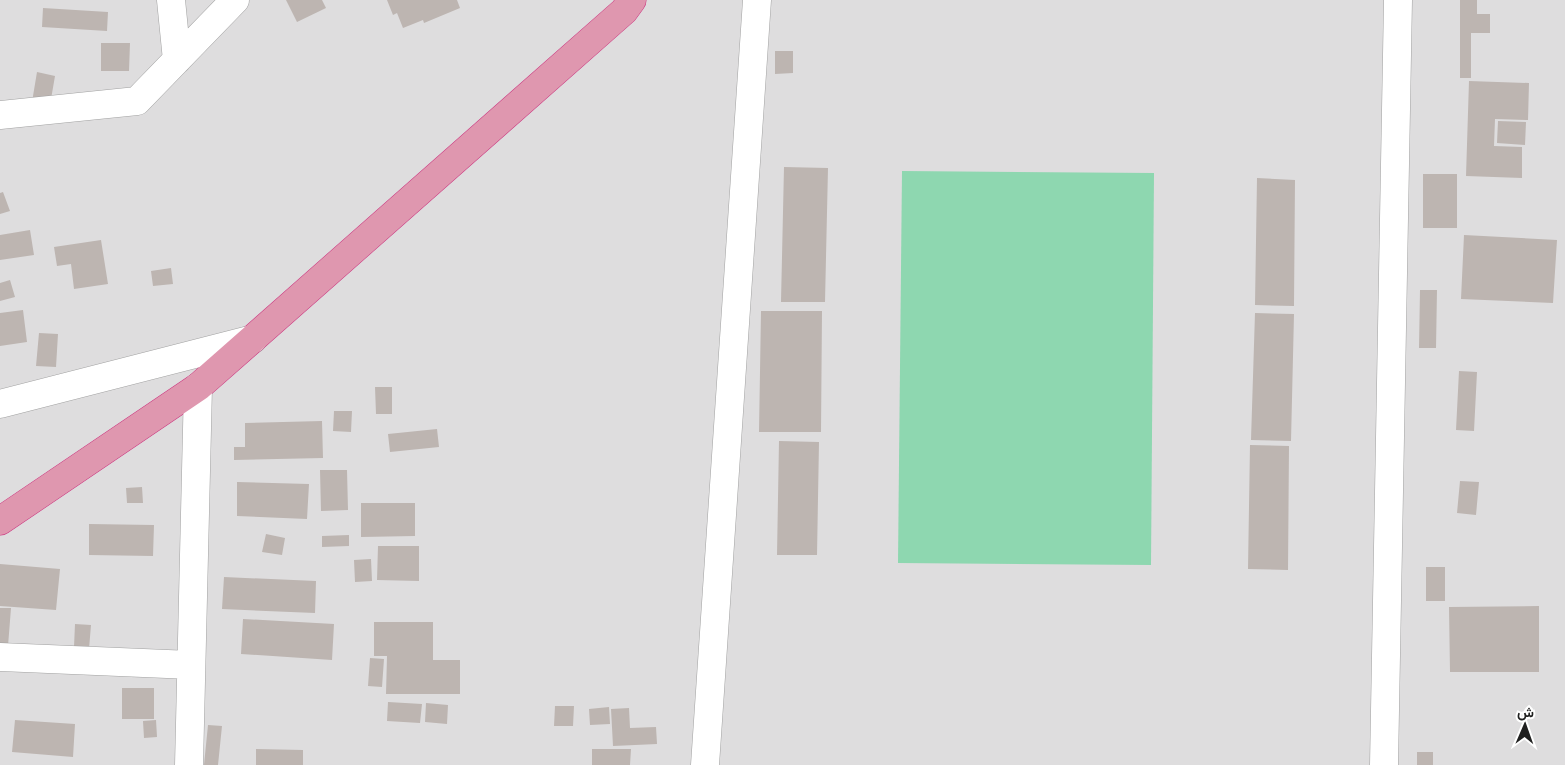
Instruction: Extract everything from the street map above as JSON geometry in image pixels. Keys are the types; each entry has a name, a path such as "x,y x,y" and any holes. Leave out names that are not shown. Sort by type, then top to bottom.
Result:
{"highway":[{"path":"0,521 198,388 624,11 632,0"}],"street":[{"path":"171,0 177,60"},
{"path":"0,115 137,101 235,0"},
{"path":"705,765 757,0"},
{"path":"1384,765 1398,0"},
{"path":"0,404 253,339"},
{"path":"189,765 198,388"},
{"path":"0,658 191,664"}],"shaded area":[{"path":"0,0 1565,0 1565,765 0,765"}],"green space":[{"path":"902,171 1154,173 1151,565 898,563"}],"building":[{"path":"286,0 322,0 326,8 297,22"},
{"path":"387,0 457,0 460,8 424,23 423,20 403,28 397,13 393,15"},
{"path":"1460,0 1477,0 1477,14 1490,14 1490,33 1471,33 1471,78 1460,78"},
{"path":"43,8 108,12 107,31 42,27"},
{"path":"101,43 130,43 129,71 101,71"},
{"path":"775,51 793,51 793,73 775,74"},
{"path":"37,72 55,76 50,105 32,102"},
{"path":"1469,81 1529,83 1528,120 1495,119 1494,146 1522,147 1522,178 1466,176"},
{"path":"1498,121 1526,122 1525,145 1497,143"},
{"path":"784,167 828,168 825,302 781,302"},
{"path":"1423,174 1457,174 1457,228 1423,228"},
{"path":"1257,178 1295,180 1294,306 1255,305"},
{"path":"3,192 10,211 0,214 0,193"},
{"path":"30,230 34,255 0,260 0,235"},
{"path":"1464,235 1557,240 1553,303 1461,299"},
{"path":"101,240 108,284 74,289 71,264 57,266 54,247"},
{"path":"171,268 173,284 153,286 151,271"},
{"path":"10,280 15,297 0,301 0,283"},
{"path":"1420,290 1437,290 1436,348 1419,348"},
{"path":"23,310 27,342 0,346 0,313"},
{"path":"761,311 822,311 821,432 759,432"},
{"path":"1255,313 1294,314 1291,441 1251,440"},
{"path":"39,333 58,334 56,367 36,366"},
{"path":"1459,371 1477,372 1474,431 1456,430"},
{"path":"375,387 392,387 392,414 376,414"},
{"path":"334,411 352,411 351,432 333,431"},
{"path":"322,421 323,458 234,460 234,447 245,447 245,423"},
{"path":"437,429 439,447 390,452 388,434"},
{"path":"779,441 819,442 817,555 777,555"},
{"path":"1250,445 1289,446 1288,570 1248,569"},
{"path":"320,470 347,470 348,510 321,511"},
{"path":"1460,481 1479,482 1476,515 1457,513"},
{"path":"237,482 309,484 307,519 237,516"},
{"path":"142,487 143,503 127,503 126,488"},
{"path":"361,503 415,503 415,536 361,537"},
{"path":"89,524 154,525 153,556 89,555"},
{"path":"266,534 285,538 282,555 262,552"},
{"path":"349,535 349,546 322,547 322,536"},
{"path":"378,546 419,546 419,581 377,580"},
{"path":"371,559 372,581 355,582 354,560"},
{"path":"0,564 60,569 56,610 0,606"},
{"path":"1426,567 1445,567 1445,601 1426,601"},
{"path":"224,577 316,581 315,613 222,609"},
{"path":"1539,606 1539,672 1450,672 1449,607"},
{"path":"0,608 11,608 8,646 0,645"},
{"path":"243,619 334,624 332,660 241,654"},
{"path":"374,622 433,622 433,660 460,660 460,694 386,694 387,656 374,656"},
{"path":"75,624 91,625 89,649 74,647"},
{"path":"370,658 384,659 382,687 368,686"},
{"path":"122,688 154,688 154,719 122,719"},
{"path":"388,702 422,704 420,723 387,721"},
{"path":"426,703 448,705 447,724 425,722"},
{"path":"555,706 574,706 573,726 554,726"},
{"path":"609,707 610,724 590,725 589,709"},
{"path":"629,708 630,728 656,727 657,744 613,746 611,709"},
{"path":"15,720 75,724 73,757 12,752"},
{"path":"156,720 157,737 144,738 143,721"},
{"path":"208,725 222,726 218,765 204,765"},
{"path":"256,749 303,750 303,765 256,765"},
{"path":"592,749 631,749 630,765 592,765"},
{"path":"1417,752 1433,752 1433,765 1417,765"}]}
